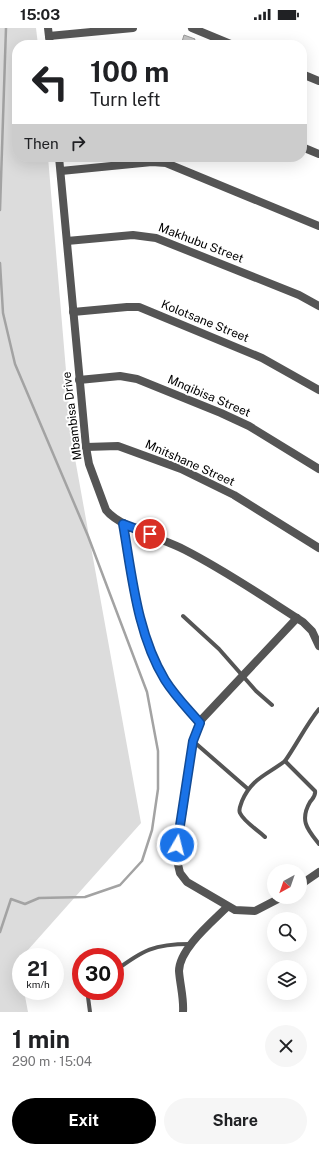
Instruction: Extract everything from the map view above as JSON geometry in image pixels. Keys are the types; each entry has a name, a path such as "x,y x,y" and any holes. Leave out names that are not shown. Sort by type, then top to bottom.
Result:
{"street":[{"path":"49,32 133,28"},
{"path":"192,28 221,40"},
{"path":"307,76 319,81"},
{"path":"307,149 319,154"},
{"name":"Mbambisa Drive","path":"59,162 86,447 89,464 101,501 110,516 123,524 185,550 297,618 308,626 318,639"},
{"path":"60,171 152,162 166,163 319,226"},
{"name":"Makhubu Street","path":"67,241 133,235 156,238 285,290 319,306"},
{"name":"Kolotsane Street","path":"73,312 139,307 262,358 319,390"},
{"name":"Mnqibisa Street","path":"79,380 120,376 137,379 249,426 319,469"},
{"name":"Mnitshane Street","path":"86,447 118,446 181,469 234,495 319,548"},
{"path":"123,524 133,592 152,652 165,680 180,701 200,723"},
{"path":"268,904 255,911 241,912 227,907 186,882 180,873 176,856 193,741 200,723 209,710 297,618"},
{"path":"307,880 319,872"},
{"path":"183,1012 184,997 180,964 200,934 227,907"}],"lane":[{"path":"183,616 223,653 242,675 272,705"},
{"path":"265,837 240,813 240,806 248,789 262,775 284,761 300,739 306,724 319,709"},
{"path":"193,741 248,789"},
{"path":"284,761 315,791 315,796 307,810 305,822 306,826 319,844"},
{"path":"124,964 150,948 174,944 192,944"},
{"path":"88,1000 90,1012"}],"shaded area":[{"path":"0,28 36,28 37,40 12,40 12,162 48,162 72,442 141,823 30,948 12,948 12,1000 26,1000 28,1012 0,1012"}],"building":[{"path":"184,35 195,39 195,40 182,40"}],"waterway":[{"path":"0,210 6,28"},
{"path":"0,263 3,313 15,364 88,536 147,692 158,751 158,789 152,830 142,861 120,885 85,897 39,898 25,904 11,899 0,932"}],"route":[{"path":"150,534 123,524 133,592 152,652 165,680 180,701 200,723 193,741 177,845"}]}
